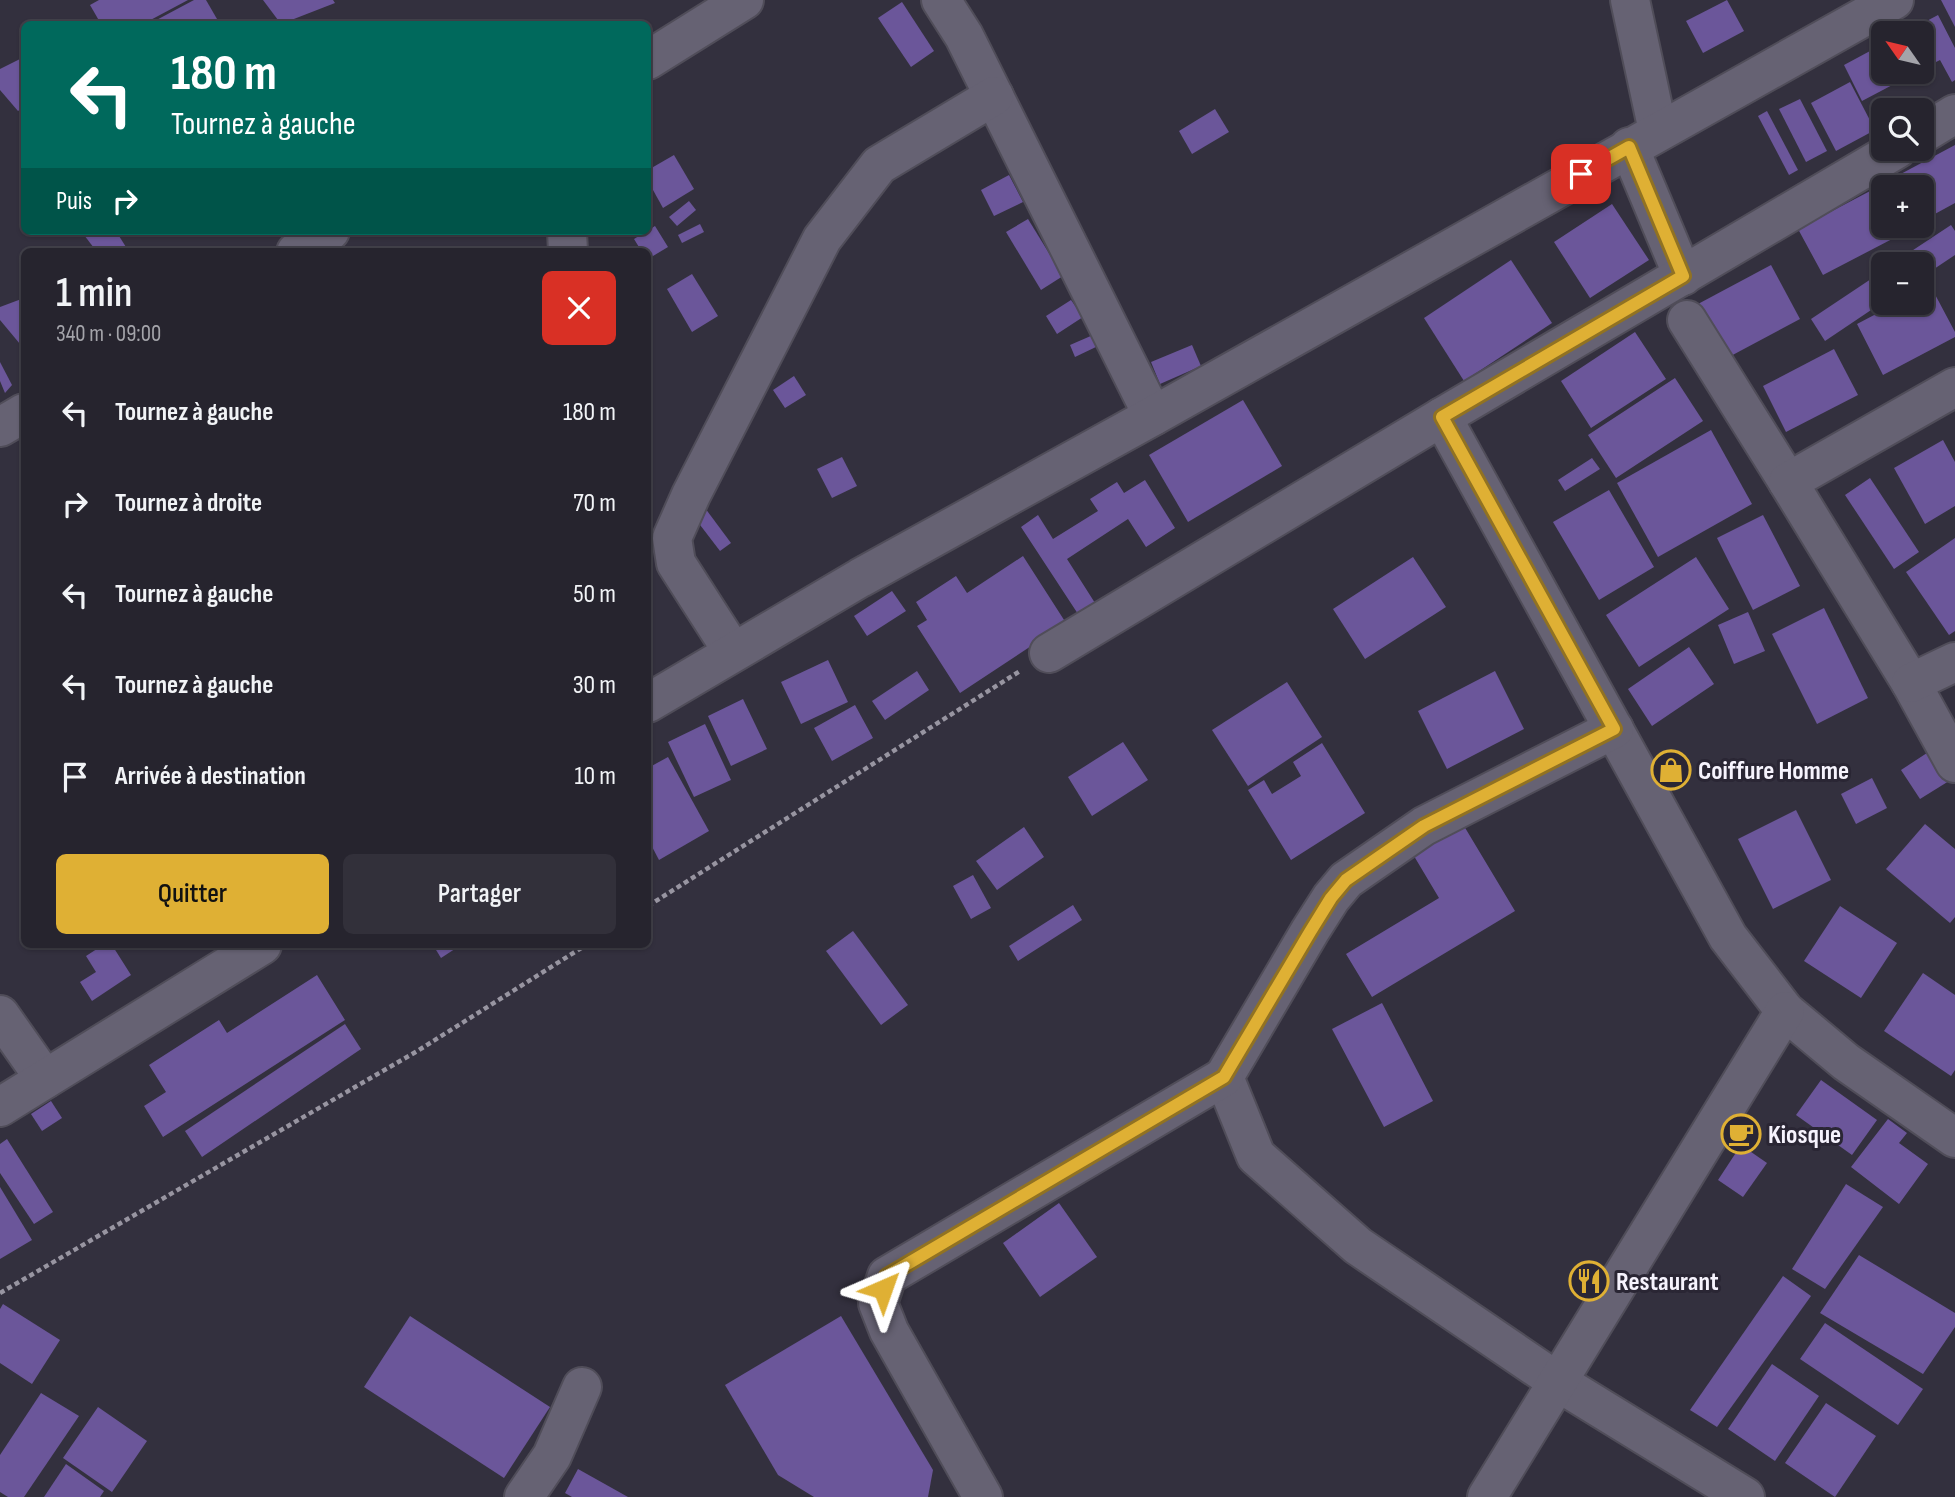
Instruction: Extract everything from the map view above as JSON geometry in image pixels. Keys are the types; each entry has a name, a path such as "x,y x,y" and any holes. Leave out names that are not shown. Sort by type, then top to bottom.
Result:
{"street":[{"path":"651,58 744,0"},
{"path":"941,0 964,36 1153,416"},
{"path":"1630,0 1644,139 1683,276"},
{"path":"651,701 860,578 1894,0"},
{"path":"733,652 676,564 672,538 691,495 822,239 879,165 994,96"},
{"path":"1934,127 1955,114"},
{"path":"1049,653 1877,161"},
{"path":"302,248 324,235"},
{"path":"1688,320 1911,683 1955,763"},
{"path":"1788,482 1955,387"},
{"path":"0,427 21,415"},
{"path":"1442,417 1728,937 1785,1012 1846,1062 1955,1138"},
{"path":"1911,683 1955,662"},
{"path":"983,1497 890,1331 878,1303 887,1276 1224,1077 1331,898 1346,880 1424,826 1614,729"},
{"path":"0,1107 257,948"},
{"path":"1487,1497 1785,1012"},
{"path":"0,1015 45,1079"},
{"path":"1224,1077 1256,1156 1358,1246 1558,1382 1745,1497"},
{"path":"524,1497 552,1456 582,1387"}],"path":[{"path":"651,904 1049,653"},
{"path":"0,1293 419,1050 581,948"}],"building":[{"path":"99,0 188,0 149,21 99,21 90,5"},
{"path":"194,0 206,0 217,19 213,21 155,21"},
{"path":"263,0 333,0 335,3 289,21 279,21"},
{"path":"1727,0 1744,31 1703,53 1686,21"},
{"path":"1941,0 1955,0 1955,27"},
{"path":"902,2 934,51 911,67 878,18"},
{"path":"1938,15 1955,48 1955,80 1952,82 1940,60 1934,63 1934,21 1927,21"},
{"path":"1871,50 1871,84 1894,84 1862,101 1844,65"},
{"path":"21,58 21,109 18,111 0,90 0,69"},
{"path":"1850,82 1871,122 1871,132 1836,151 1811,103"},
{"path":"1800,99 1827,151 1806,162 1779,109"},
{"path":"1215,109 1229,132 1192,154 1179,131"},
{"path":"1767,111 1798,170 1789,175 1758,116"},
{"path":"1955,145 1955,203 1934,214 1934,175 1899,175 1925,161 1934,161 1934,156"},
{"path":"674,155 694,189 663,208 651,186 651,168"},
{"path":"1009,175 1023,202 994,216 981,190"},
{"path":"1871,191 1871,238 1894,238 1823,275 1798,229"},
{"path":"689,201 696,210 677,226 669,217"},
{"path":"1612,204 1649,260 1590,298 1554,242"},
{"path":"1028,219 1063,276 1041,290 1006,232"},
{"path":"700,224 704,232 682,243 678,235"},
{"path":"1951,225 1955,231 1955,255 1934,269 1934,252 1910,252"},
{"path":"655,226 668,247 651,257 651,248 640,248 634,239 640,235 651,235 651,228"},
{"path":"84,235 118,235 127,248 94,248"},
{"path":"1511,260 1552,323 1464,381 1424,318"},
{"path":"1771,265 1800,319 1727,358 1698,304"},
{"path":"692,274 718,316 692,332 667,289"},
{"path":"1871,279 1871,310 1825,341 1811,319"},
{"path":"1934,293 1955,332 1955,337 1883,375 1857,324 1874,315 1934,315"},
{"path":"21,299 20,344 0,320 0,307"},
{"path":"1071,300 1083,317 1057,334 1046,316"},
{"path":"1635,332 1666,379 1591,428 1561,381"},
{"path":"1093,335 1098,346 1075,357 1070,345"},
{"path":"1192,345 1201,366 1160,384 1151,362"},
{"path":"1834,349 1858,395 1786,432 1763,386"},
{"path":"0,362 12,385 5,393 0,381"},
{"path":"794,376 806,395 785,408 773,390"},
{"path":"1675,378 1703,421 1616,478 1588,435"},
{"path":"1243,400 1282,466 1188,522 1149,455"},
{"path":"1711,430 1752,504 1658,557 1617,483"},
{"path":"1943,440 1955,462 1955,506 1925,524 1894,468"},
{"path":"842,457 857,486 832,498 817,469"},
{"path":"1592,458 1600,469 1565,491 1558,480"},
{"path":"1870,478 1919,552 1894,569 1845,495"},
{"path":"1145,480 1175,528 1146,547 1128,519 1067,559 1095,603 1078,614 1021,527 1038,515 1053,539 1098,511 1090,499 1117,482 1124,493"},
{"path":"1609,490 1654,567 1599,600 1553,522"},
{"path":"705,508 731,543 720,551 694,517"},
{"path":"1763,515 1800,586 1753,610 1717,538"},
{"path":"1955,538 1955,631 1949,635 1906,572"},
{"path":"1023,556 1066,623 960,693 917,626 927,620 916,602 956,576 967,593"},
{"path":"1413,557 1446,607 1365,659 1333,609"},
{"path":"1696,557 1729,609 1639,667 1606,615"},
{"path":"892,591 906,611 867,636 854,616"},
{"path":"1824,608 1868,698 1817,724 1772,634"},
{"path":"1748,612 1765,651 1734,664 1718,625"},
{"path":"1689,647 1714,684 1652,726 1628,689"},
{"path":"828,660 848,702 801,724 781,682"},
{"path":"917,671 929,690 885,720 872,701"},
{"path":"1495,671 1524,729 1447,769 1418,711"},
{"path":"1287,682 1322,737 1248,786 1212,730"},
{"path":"743,699 767,749 731,766 708,716"},
{"path":"855,705 873,738 832,761 814,728"},
{"path":"705,724 731,780 694,797 668,742"},
{"path":"1123,742 1148,780 1092,816 1068,777"},
{"path":"1322,743 1365,813 1291,860 1248,790 1264,780 1272,794 1301,776 1293,762"},
{"path":"1930,751 1949,781 1920,799 1901,770"},
{"path":"668,757 709,831 659,860 651,845 651,766"},
{"path":"1872,778 1887,808 1856,824 1841,794"},
{"path":"1796,810 1831,880 1773,909 1738,839"},
{"path":"1458,816 1515,911 1372,997 1346,954 1439,898 1408,846"},
{"path":"1925,824 1955,849 1955,917 1950,923 1886,869"},
{"path":"1024,827 1044,857 997,890 976,861"},
{"path":"973,875 991,908 971,919 953,886"},
{"path":"1073,905 1082,920 1018,961 1009,946"},
{"path":"1840,906 1897,943 1861,998 1804,961"},
{"path":"853,931 908,1005 881,1025 826,951"},
{"path":"98,948 114,948 131,975 92,1001 80,982 96,972 86,956"},
{"path":"435,948 456,948 441,958"},
{"path":"1923,973 1955,995 1955,1070 1951,1076 1884,1031"},
{"path":"317,975 345,1020 163,1137 144,1106 166,1092 149,1065 219,1020 227,1033"},
{"path":"1382,1003 1433,1101 1384,1127 1332,1029"},
{"path":"345,1024 361,1049 202,1157 185,1131"},
{"path":"1821,1080 1877,1120 1852,1155 1796,1115"},
{"path":"51,1101 62,1118 42,1131 31,1114"},
{"path":"1888,1119 1907,1133 1899,1143 1928,1164 1899,1204 1851,1167"},
{"path":"7,1139 53,1212 34,1224 0,1173 0,1144"},
{"path":"1741,1145 1767,1163 1743,1197 1718,1180"},
{"path":"1846,1184 1883,1207 1825,1289 1792,1269"},
{"path":"0,1187 32,1240 0,1259"},
{"path":"1059,1203 1097,1257 1040,1297 1003,1243"},
{"path":"1859,1255 1955,1313 1955,1327 1923,1374 1820,1313"},
{"path":"1783,1276 1811,1296 1717,1427 1690,1410"},
{"path":"3,1304 60,1340 32,1384 0,1363 0,1309"},
{"path":"410,1316 550,1407 504,1478 364,1387"},
{"path":"841,1316 933,1470 928,1497 814,1497 778,1475 725,1385"},
{"path":"1825,1323 1923,1389 1898,1425 1800,1359"},
{"path":"1772,1364 1819,1396 1775,1461 1728,1429"},
{"path":"41,1393 79,1416 24,1497 8,1497 0,1492 0,1455"},
{"path":"1826,1403 1876,1436 1835,1497 1785,1463"},
{"path":"98,1407 147,1441 112,1492 63,1458"},
{"path":"66,1464 104,1491 100,1497 44,1497"},
{"path":"578,1469 628,1497 572,1497 565,1493"}],"place":[{"name":"Coiffure Homme","path":"1671,770"},
{"name":"Kiosque","path":"1741,1134"},
{"name":"Restaurant","path":"1589,1281"}],"route":[{"path":"883,1289 887,1276 1224,1077 1331,898 1346,880 1424,826 1614,729 1442,417 1683,276 1629,147 1581,174"}]}
